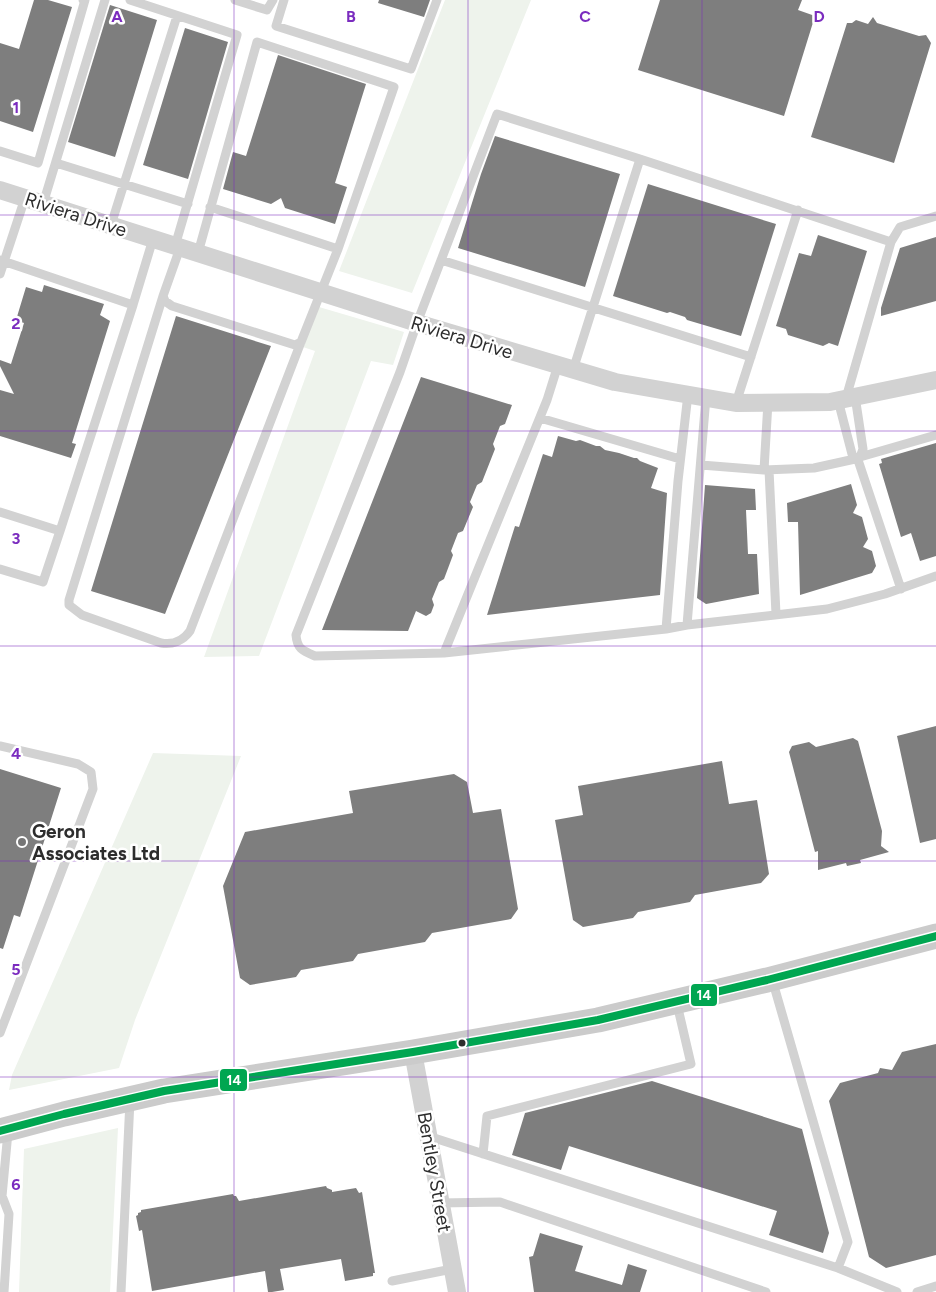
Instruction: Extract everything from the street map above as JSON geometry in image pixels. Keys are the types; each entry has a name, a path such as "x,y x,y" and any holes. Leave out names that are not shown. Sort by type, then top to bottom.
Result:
{"main road":[{"path":"4,1130 164,1091 413,1052 598,1020 772,979 936,936"}],"street":[{"name":"Riviera Drive","path":"0,190 417,323 615,382 736,403 846,398 936,380"},
{"name":"Bentley Street","path":"413,1052 457,1292"}],"lane":[{"path":"0,151 38,163 85,0 83,0"},
{"path":"43,204 105,0"},
{"path":"130,0 237,36 188,204 178,247 69,600 69,605 82,615 160,643 169,644 186,637 190,631 338,249 394,87 257,42 198,253"},
{"path":"236,0 267,10 273,0"},
{"path":"284,0 276,26 411,69 437,0"},
{"path":"111,225 178,16"},
{"path":"892,242 497,114 400,372 296,635 297,644 304,651 315,656 444,652 666,629 827,609 901,589 936,576"},
{"path":"444,652 540,418 566,368 593,309 640,159"},
{"path":"56,163 124,186 188,204"},
{"path":"0,274 2,260 25,198"},
{"path":"210,207 338,249"},
{"path":"736,403 798,210"},
{"path":"901,589 858,459 852,454 846,398 892,242 900,227 936,216"},
{"path":"0,568 43,582 153,239"},
{"path":"2,260 133,304"},
{"path":"441,260 751,358"},
{"path":"163,296 165,302 172,306 295,345 301,342"},
{"path":"666,629 680,459 688,394"},
{"path":"687,625 706,398"},
{"path":"846,398 863,449 858,459"},
{"path":"768,402 767,470 776,614"},
{"path":"540,418 680,459"},
{"path":"701,465 767,470 814,468 858,459 936,435"},
{"path":"0,512 60,532"},
{"path":"0,746 78,764 91,772 93,789 0,1033"},
{"path":"772,979 848,1242 838,1268"},
{"path":"483,1154 487,1116 691,1064 676,1002"},
{"path":"121,1292 130,1099"},
{"path":"4,1130 1,1197 9,1214 4,1292"},
{"path":"428,1136 838,1268 897,1292"},
{"path":"440,1203 500,1202 766,1292"},
{"path":"392,1282 452,1269"},
{"path":"917,1292 936,1286"}],"shaded area":[{"path":"445,0 531,0 412,293 339,271"},
{"path":"319,307 404,332 393,365 371,361 259,656 204,657 315,351 303,347"},
{"path":"153,753 241,756 135,1020 119,1068 9,1090 12,1075"},
{"path":"118,1128 110,1292 19,1292 24,1149"}],"building":[{"path":"34,0 48,0 72,7 33,132 0,121 0,43 19,49"},
{"path":"379,0 430,0 424,17 378,3"},
{"path":"660,0 802,0 798,10 815,16 784,116 638,70"},
{"path":"110,5 157,20 115,157 68,142"},
{"path":"873,17 877,23 919,36 926,35 931,43 894,163 811,137 847,23 852,23 856,20 868,24"},
{"path":"185,28 228,42 188,179 143,165"},
{"path":"278,55 366,84 335,183 347,187 335,224 285,208 281,198 271,204 223,189 233,152 246,156"},
{"path":"495,136 620,174 585,287 458,248"},
{"path":"648,184 776,224 741,336 687,320 685,317 670,312 667,313 613,296"},
{"path":"818,235 867,251 838,346 829,343 823,346 788,335 786,329 776,326 799,253 811,256"},
{"path":"936,237 936,301 881,316 881,308 900,248"},
{"path":"44,285 104,304 100,315 110,321 72,443 76,444 71,458 0,436 0,390 14,394 0,366 0,360 11,364 24,323 16,320 26,287 42,292"},
{"path":"176,316 271,346 165,614 91,591"},
{"path":"421,377 512,405 505,424 500,426 493,444 495,449 482,482 477,485 470,502 473,507 463,531 458,533 451,551 453,555 444,579 439,582 432,599 434,605 431,613 426,616 416,611 408,631 322,630"},
{"path":"558,436 600,446 605,450 637,458 658,468 651,488 667,493 660,595 487,615 515,526 519,527 543,454 552,457"},
{"path":"936,443 936,556 920,561 911,533 901,537 879,464 882,463 881,459"},
{"path":"851,484 857,505 853,513 862,517 868,539 863,547 872,551 876,566 872,573 800,595 798,522 788,522 787,503"},
{"path":"705,485 755,489 756,510 746,510 748,554 757,554 759,594 706,604 697,598"},
{"path":"936,726 936,839 920,843 897,736"},
{"path":"853,738 858,741 882,831 881,846 889,852 860,860 861,863 847,866 846,863 818,870 818,851 815,852 789,752 792,746 809,742 816,747"},
{"path":"722,761 729,804 757,800 769,874 761,883 695,895 690,902 638,912 633,918 583,927 573,920 555,820 583,815 578,786"},
{"name":"Geron Associates Ltd","path":"0,769 61,788 20,917 14,915 3,949 0,948"},
{"path":"454,774 467,782 473,813 501,809 518,909 511,919 432,933 425,942 358,954 353,961 301,970 296,977 250,985 240,978 223,886 245,832 353,813 349,791"},
{"path":"936,1044 936,1255 886,1268 869,1257 829,1101 840,1083 878,1073 880,1068 892,1070 902,1052"},
{"path":"652,1081 802,1129 829,1233 823,1253 769,1235 777,1211 569,1146 561,1170 512,1155 525,1113"},
{"path":"326,1186 332,1192 356,1188 359,1193 362,1192 375,1273 373,1273 373,1276 345,1281 341,1259 280,1269 284,1290 268,1292 265,1271 152,1291 142,1230 139,1231 136,1216 141,1210 233,1194 239,1201"},
{"path":"540,1233 583,1246 575,1271 622,1285 628,1264 647,1270 640,1292 534,1292 529,1257 533,1256"}],"transit line":[{"name":"14","path":"0,1131 164,1091 413,1052 598,1020 767,980 936,936"}],"place":[{"name":"Geron Associates Ltd","path":"22,842"}]}
